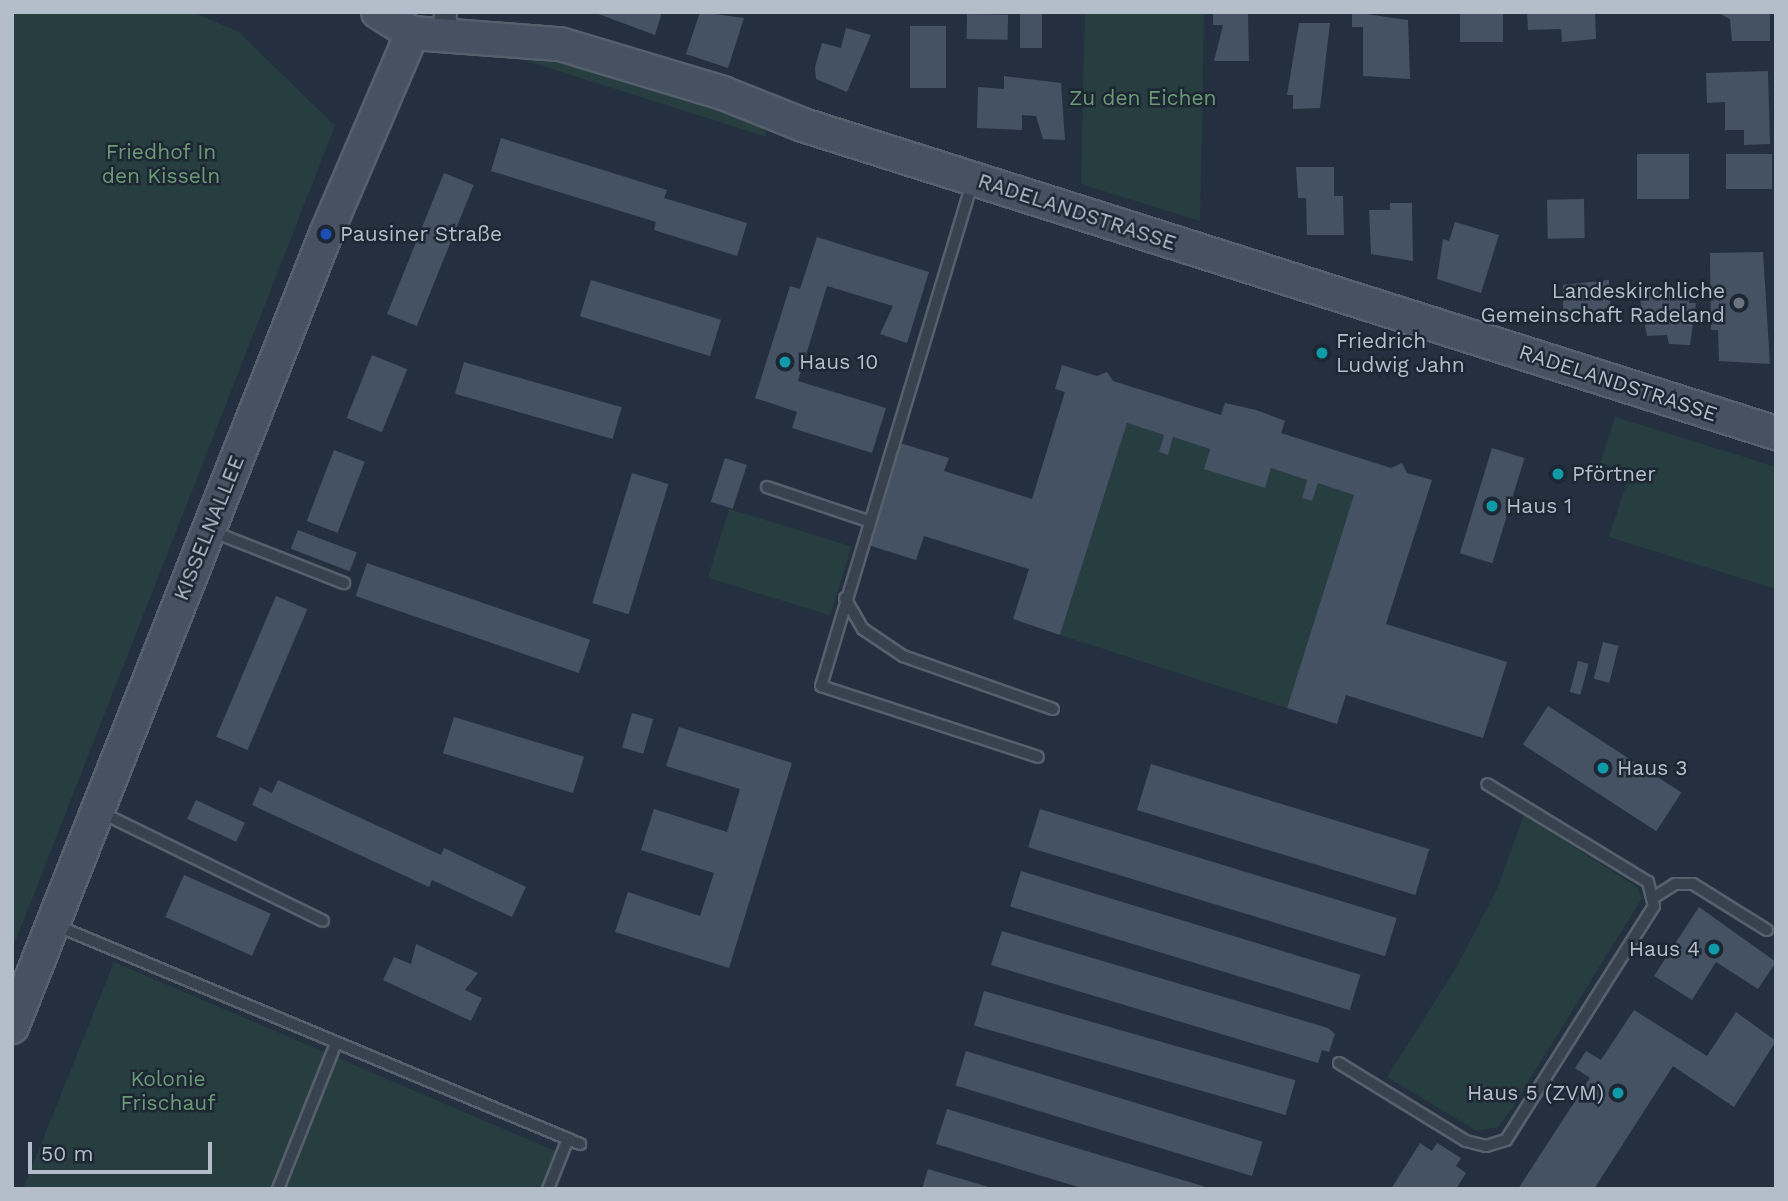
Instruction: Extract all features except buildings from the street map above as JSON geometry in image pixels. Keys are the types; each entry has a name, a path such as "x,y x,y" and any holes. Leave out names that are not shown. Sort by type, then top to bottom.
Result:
{"street":[{"name":"RADELANDSTRASSE","path":"378,12 412,33 445,25 560,44 973,179 1776,433"},
{"name":"KISSELNALLEE","path":"12,1027 209,530 412,33"}],"lane":[{"path":"973,179 868,521 821,686 1038,757"},
{"path":"767,487 868,521"},
{"path":"209,530 344,583"},
{"path":"845,598 863,629 902,656 1053,709"},
{"path":"1486,784 1630,870 1656,896"},
{"path":"98,811 324,921"},
{"path":"1339,1063 1466,1141 1506,1140 1656,896 1675,884 1693,884 1767,930"},
{"path":"53,924 580,1144"},
{"path":"278,1189 337,1043"},
{"path":"548,1189 568,1139"}],"green space":[{"name":"Friedhof In den Kisseln","path":"12,12 192,12 239,32 335,126 12,950"},
{"name":"Zu den Eichen","path":"1085,12 1204,12 1200,221 1081,184"},
{"path":"502,53 559,55 760,119 767,137"},
{"path":"1615,417 1776,467 1776,589 1609,537 1630,473 1600,463"},
{"path":"1127,423 1164,435 1159,452 1168,454 1173,437 1210,449 1204,469 1271,468 1307,480 1302,498 1312,501 1318,483 1354,495 1287,708 1060,635"},
{"path":"729,509 851,546 830,615 708,578"},
{"path":"1524,815 1637,887 1642,898 1512,1108 1498,1127 1477,1131 1387,1077 1456,968 1497,889"},
{"name":"Kolonie Frischauf","path":"114,962 555,1151 540,1189 23,1189"}],"place":[{"name":"Pausiner Straße","path":"326,234"},
{"name":"Landeskirchliche Gemeinschaft Radeland","path":"1739,303"},
{"name":"Friedrich Ludwig Jahn","path":"1322,353"},
{"name":"Haus 10","path":"785,362"},
{"name":"Pförtner","path":"1558,474"},
{"name":"Haus 1","path":"1492,506"},
{"name":"Haus 3","path":"1603,768"},
{"name":"Haus 4","path":"1714,949"},
{"name":"Haus 5 (ZVM)","path":"1618,1093"}]}
